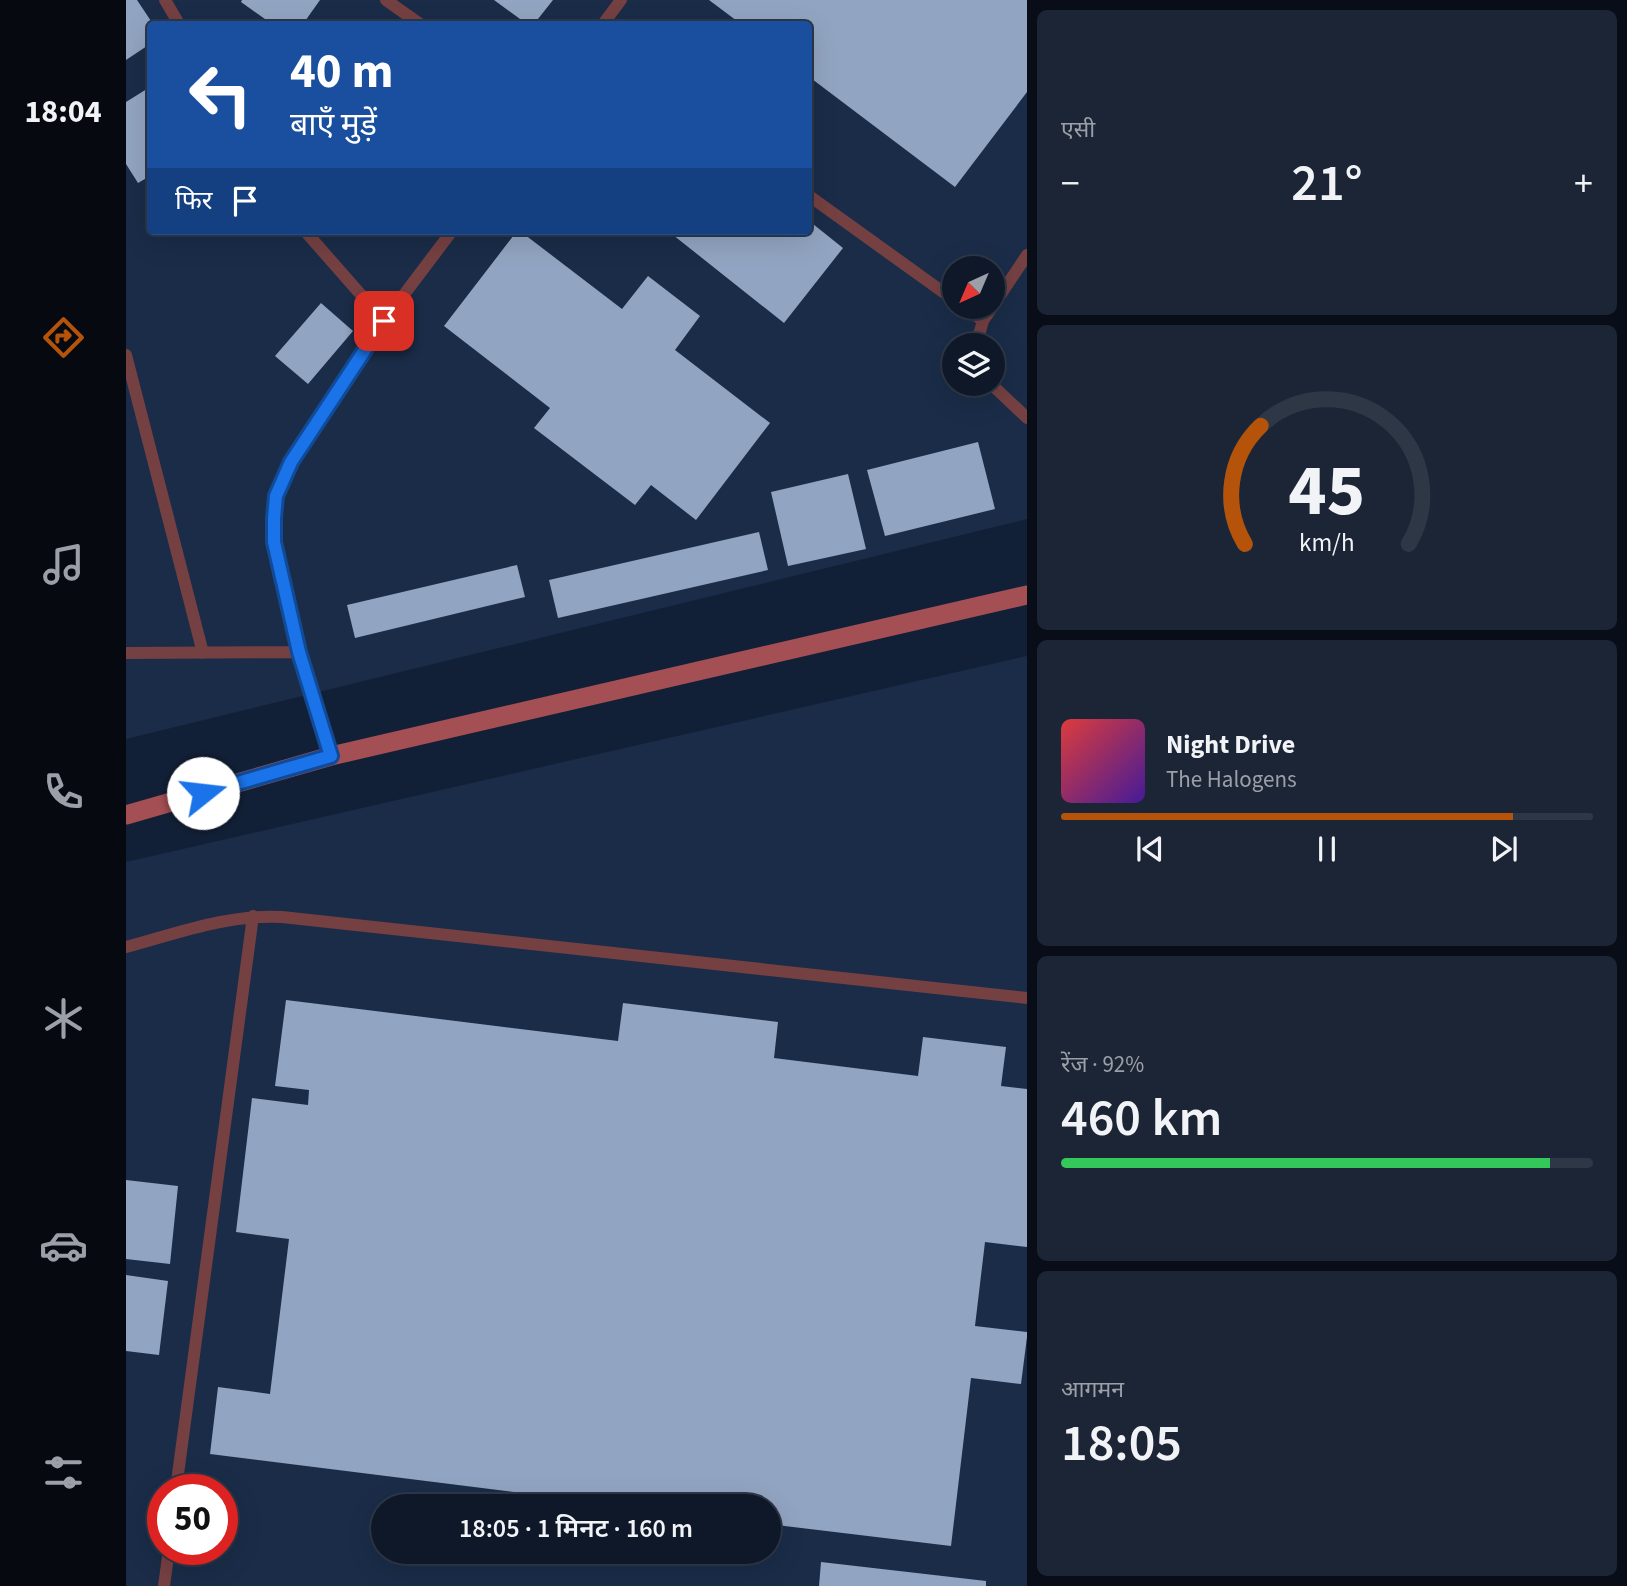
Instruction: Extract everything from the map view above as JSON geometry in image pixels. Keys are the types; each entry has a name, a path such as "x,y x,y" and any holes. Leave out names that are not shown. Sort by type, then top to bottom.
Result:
{"main road":[{"path":"126,815 331,756 1027,595"}],"lane":[{"path":"164,0 176,21"},
{"path":"386,0 416,21"},
{"path":"605,21 621,0"},
{"path":"812,198 942,291"},
{"path":"309,235 384,321"},
{"path":"331,756 299,652 274,542 276,496 291,462 384,321 449,235"},
{"path":"980,333 983,321 1027,255"},
{"path":"126,355 203,653"},
{"path":"1003,396 1027,418"},
{"path":"126,653 299,652"},
{"path":"126,947 218,922 253,916 1027,998"},
{"path":"179,1474 253,916"},
{"path":"164,1586 167,1565"}],"shaded area":[{"path":"126,0 1027,0 1027,519 126,739"},
{"path":"1027,656 1027,1586 126,1586 126,862"}],"building":[{"path":"126,0 137,0 151,21 147,21 147,46 126,60"},
{"path":"320,0 305,21 268,21 241,2"},
{"path":"494,0 553,0 536,21 523,21"},
{"path":"709,0 1027,0 1027,92 955,187 812,79 812,21 737,21"},
{"path":"147,89 147,178 138,183 126,164 126,102"},
{"path":"812,223 843,248 784,323 673,235 812,235"},
{"path":"514,235 525,235 622,309 648,276 700,316 675,350 770,423 696,520 651,485 635,505 534,428 550,408 444,326"},
{"path":"321,303 353,331 308,384 275,356"},
{"path":"978,442 995,509 885,536 867,470"},
{"path":"848,474 866,549 788,566 771,492"},
{"path":"759,532 768,570 558,618 549,580"},
{"path":"517,565 525,597 355,638 347,605"},
{"path":"286,1000 618,1041 623,1003 778,1022 774,1058 918,1076 923,1037 1006,1047 1001,1086 1027,1089 1027,1247 985,1242 975,1326 1027,1332 1027,1337 1021,1384 971,1378 951,1546 781,1526 781,1494 529,1494 210,1454 218,1387 270,1394 289,1239 236,1232 252,1098 308,1105 309,1090 275,1086"},
{"path":"126,1180 178,1186 170,1264 126,1259"},
{"path":"126,1275 168,1281 159,1355 126,1351"},
{"path":"821,1562 986,1581 986,1586 819,1586"}],"route":[{"path":"203,793 331,756 299,652 274,542 276,496 291,462 384,321"}]}
